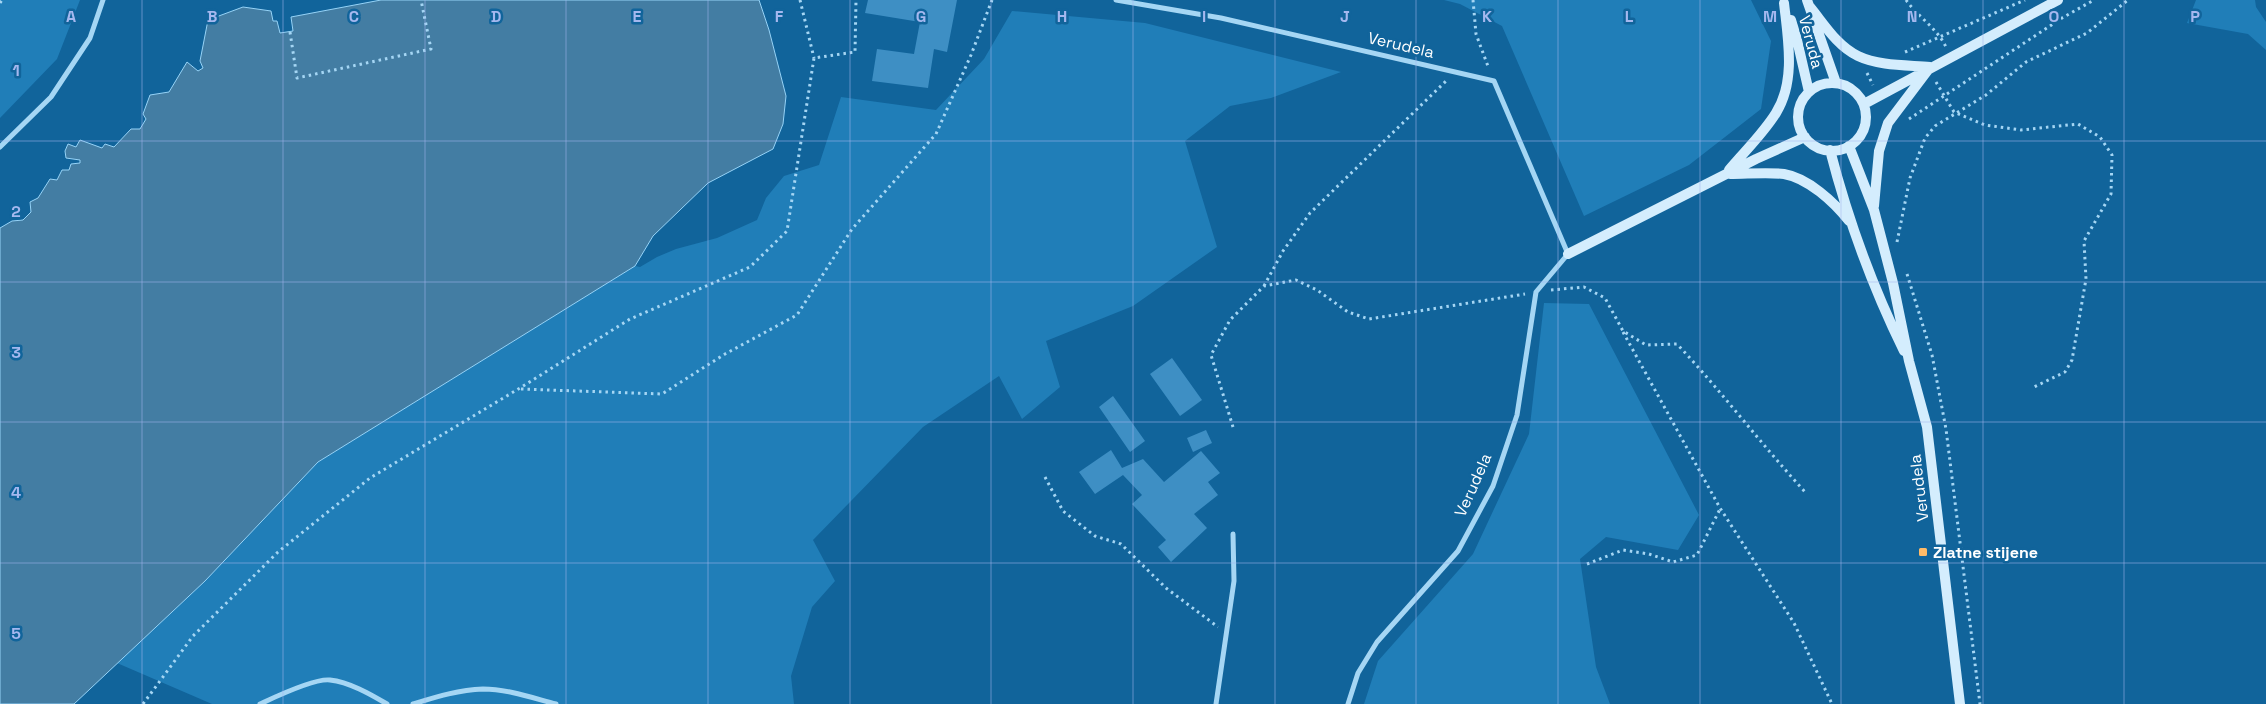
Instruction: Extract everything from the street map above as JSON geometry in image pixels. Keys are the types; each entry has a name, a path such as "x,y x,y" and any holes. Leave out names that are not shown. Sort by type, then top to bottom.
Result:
{"main road":[{"path":"1864,104 2058,0"},
{"path":"1726,174 1776,114 1782,101 1789,73 1784,2"},
{"name":"Veruda","path":"1784,2 1797,40 1809,92"},
{"path":"1808,3 1835,39 1858,56 1884,62 1930,68"},
{"name":"Veruda","path":"1808,3 1836,82"},
{"path":"1874,210 1879,151 1888,123 1930,68"},
{"path":"1836,82 1853,89 1864,104 1866,122 1863,132 1849,146 1830,150 1812,144 1805,137 1800,128 1799,109 1809,92 1817,86 1836,82"},
{"path":"1568,254 1726,174 1805,137"},
{"name":"Verudela","path":"1849,146 1874,210 1903,322 1909,360 1927,427 1960,704"},
{"name":"Verudela","path":"1830,150 1852,225 1881,305 1909,360"},
{"path":"1726,174 1785,174 1816,188 1837,206 1852,225"}],"street":[{"path":"0,147 51,97 90,38 103,0"},
{"name":"Verudela","path":"1116,0 1221,18 1494,81"},
{"path":"1494,81 1568,254 1536,292"},
{"name":"Verudela","path":"1348,704 1358,673 1377,642 1458,551 1493,486 1517,415 1536,292"},
{"path":"1216,704 1234,580 1233,534"},
{"path":"260,704 300,687 329,680 363,690 387,704"},
{"path":"414,704 453,692 484,689 556,704"}],"path":[{"path":"290,32 297,78 432,49 421,0"},
{"path":"143,704 193,636 278,552 370,478 630,319 750,267 787,231 814,58 800,0"},
{"path":"814,58 855,52 856,0"},
{"path":"520,388 662,394 725,354 797,315 852,229 936,134 971,56 992,0"},
{"path":"1473,0 1476,34 1494,81"},
{"path":"1906,0 1914,11 1940,36 1950,57"},
{"path":"1897,53 2025,0"},
{"path":"1905,123 2062,18 2094,0"},
{"path":"1897,243 1910,178 1925,138 1935,126 1986,95 2026,62 2087,33 2128,0"},
{"path":"1930,68 1954,112 1986,125 2021,130 2078,124 2100,137 2112,155 2111,194 2084,241 2086,279 2072,360 2064,372 2034,387"},
{"path":"1233,427 1211,355 1230,320 1264,286 1283,251 1310,213 1455,73"},
{"path":"1264,286 1296,280 1317,290 1348,312 1369,319 1536,292 1584,287 1605,298 1720,508 1794,623 1832,704"},
{"path":"1623,331 1646,345 1677,344 1704,373 1772,456 1806,492"},
{"path":"1046,477 1063,511 1095,536 1121,544 1166,588 1226,634"},
{"path":"1587,564 1623,550 1649,554 1673,562 1697,555 1720,508"}],"shaded area":[{"path":"0,0 80,0 57,59 0,118"},
{"path":"381,0 759,0 769,30 786,96 783,124 773,149 708,183 653,236 635,266 318,462 205,581 74,704 0,704 0,228 12,221 23,220 31,212 30,202 38,198 50,179 57,180 62,170 69,170 71,164 80,163 80,160 66,158 65,151 68,144 76,147 80,140 102,148 105,144 114,147 131,129 140,129 146,119 143,114 150,95 169,92 187,62 198,71 203,68 200,61 208,20 243,7 271,11 273,21 277,21 280,33 293,31 291,17"},
{"path":"1444,0 1751,0 1771,41 1761,109 1689,165 1584,216 1502,26 1460,4"},
{"path":"2196,0 2255,0 2256,7 2266,22 2266,50 2248,34 2187,23"},
{"path":"1012,11 1145,23 1341,72 1271,98 1230,106 1185,141 1217,247 1133,306 1046,341 1060,387 1022,419 999,376 923,427 813,540 835,581 812,607 791,676 794,704 212,704 117,663 205,581 318,462 635,266 640,267 676,249 717,238 757,220 766,198 784,176 819,165 841,97 936,110 984,59"},
{"path":"1544,303 1589,304 1699,515 1678,550 1606,537 1580,559 1596,667 1610,704 1364,704 1378,661 1473,554 1529,434"}],"building":[{"path":"868,0 957,0 947,52 934,49 928,88 872,81 877,49 914,54 920,22 865,13"},
{"path":"1172,358 1202,400 1180,416 1150,374"},
{"path":"1113,396 1145,441 1130,452 1099,407"},
{"path":"1206,430 1212,443 1193,452 1187,438"},
{"path":"1111,450 1122,468 1143,459 1164,482 1201,451 1220,473 1208,482 1218,495 1194,514 1207,528 1171,562 1158,547 1166,540 1132,504 1142,495 1123,475 1095,494 1079,472"}],"place":[{"name":"Zlatne stijene","path":"1923,552"}]}
